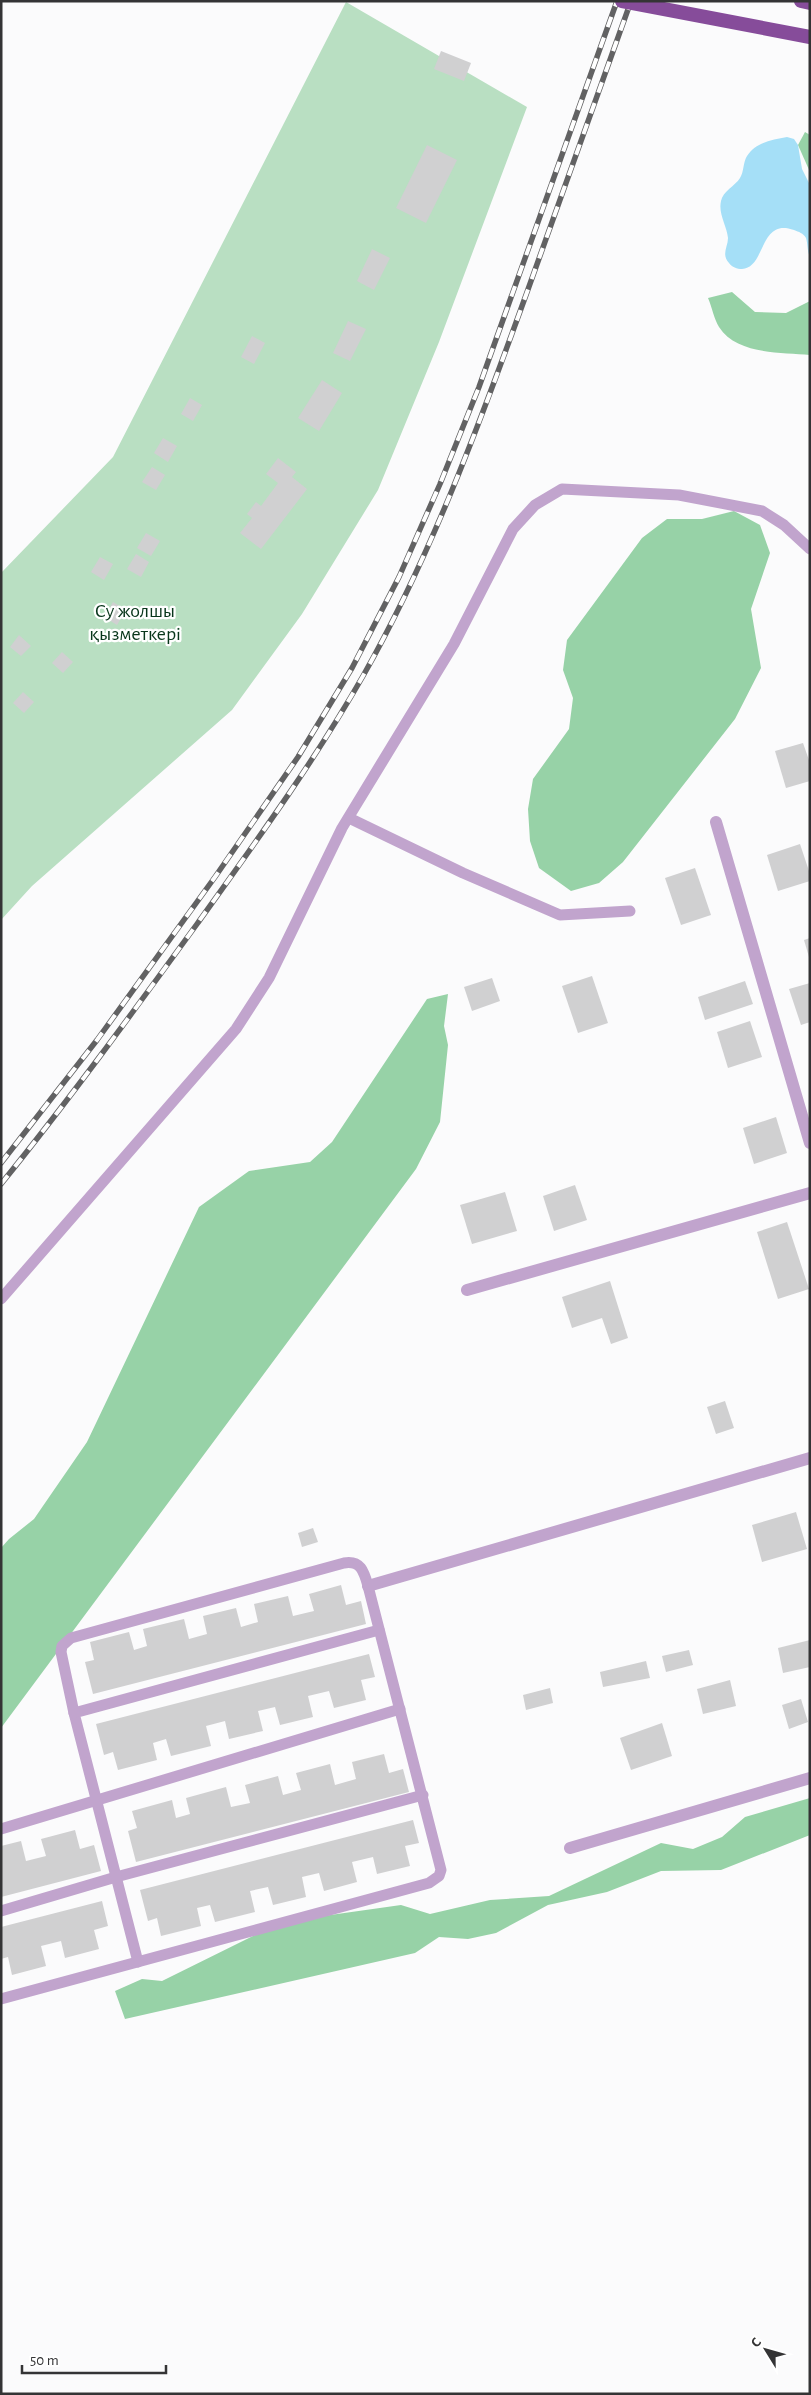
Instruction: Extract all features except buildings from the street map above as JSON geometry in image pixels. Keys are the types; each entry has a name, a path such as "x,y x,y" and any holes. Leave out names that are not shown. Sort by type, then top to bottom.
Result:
{"highway":[{"path":"622,1 810,37"},
{"path":"801,1 810,3"}],"street":[{"path":"716,822 810,1142"},
{"path":"468,1290 810,1193"},
{"path":"368,1586 810,1458"},
{"path":"570,1848 810,1778"}],"lane":[{"path":"1,1298 236,1029 270,978 349,818 454,644 513,529 535,505 562,489 680,495 762,511 784,525 810,550"},
{"path":"349,818 463,873 560,915 630,911"},
{"path":"1,1999 138,1962 434,1880 439,1876 441,1864 362,1568 351,1562 71,1638 62,1646 61,1652 74,1712 138,1962"},
{"path":"74,1712 379,1630"},
{"path":"1,1829 400,1709"},
{"path":"1,1911 116,1877 423,1795"}],"green space":[{"name":"Су жолшы қызметкері","path":"346,2 527,107 439,342 378,490 302,614 232,710 32,886 1,920 1,573 113,457"},
{"path":"805,132 810,135 810,172 798,145"},
{"path":"732,292 755,312 786,313 810,301 810,355 760,350 737,343 727,336 717,324 708,298"},
{"path":"734,511 760,525 770,553 751,609 761,668 735,719 623,862 599,883 571,891 539,868 530,841 528,809 533,779 569,729 573,698 563,670 567,640 642,538 667,519 702,519"},
{"path":"448,994 444,1026 448,1045 440,1122 416,1169 1,1728 1,1548 34,1519 87,1442 199,1207 249,1171 310,1162 332,1142 427,999"},
{"path":"810,1798 810,1835 721,1870 661,1871 607,1892 548,1905 496,1933 468,1939 439,1937 415,1953 125,2019 115,1991 142,1979 162,1981 271,1927 302,1919 401,1905 430,1914 490,1900 549,1896 661,1843 693,1849 722,1837 745,1817"}],"water":[{"path":"787,137 794,139 798,145 802,169 810,185 810,257 804,235 794,230 783,228 774,230 768,236 750,267 735,268 725,257 728,238 720,206 722,197 740,178 746,158 751,151 765,142"}],"railway":[{"path":"1,1163 97,1040 215,877 298,757 352,668 399,577 440,484 479,387 617,1"},
{"path":"1,1184 100,1056 262,833 325,740 388,631 432,537 472,441 631,1"}]}
